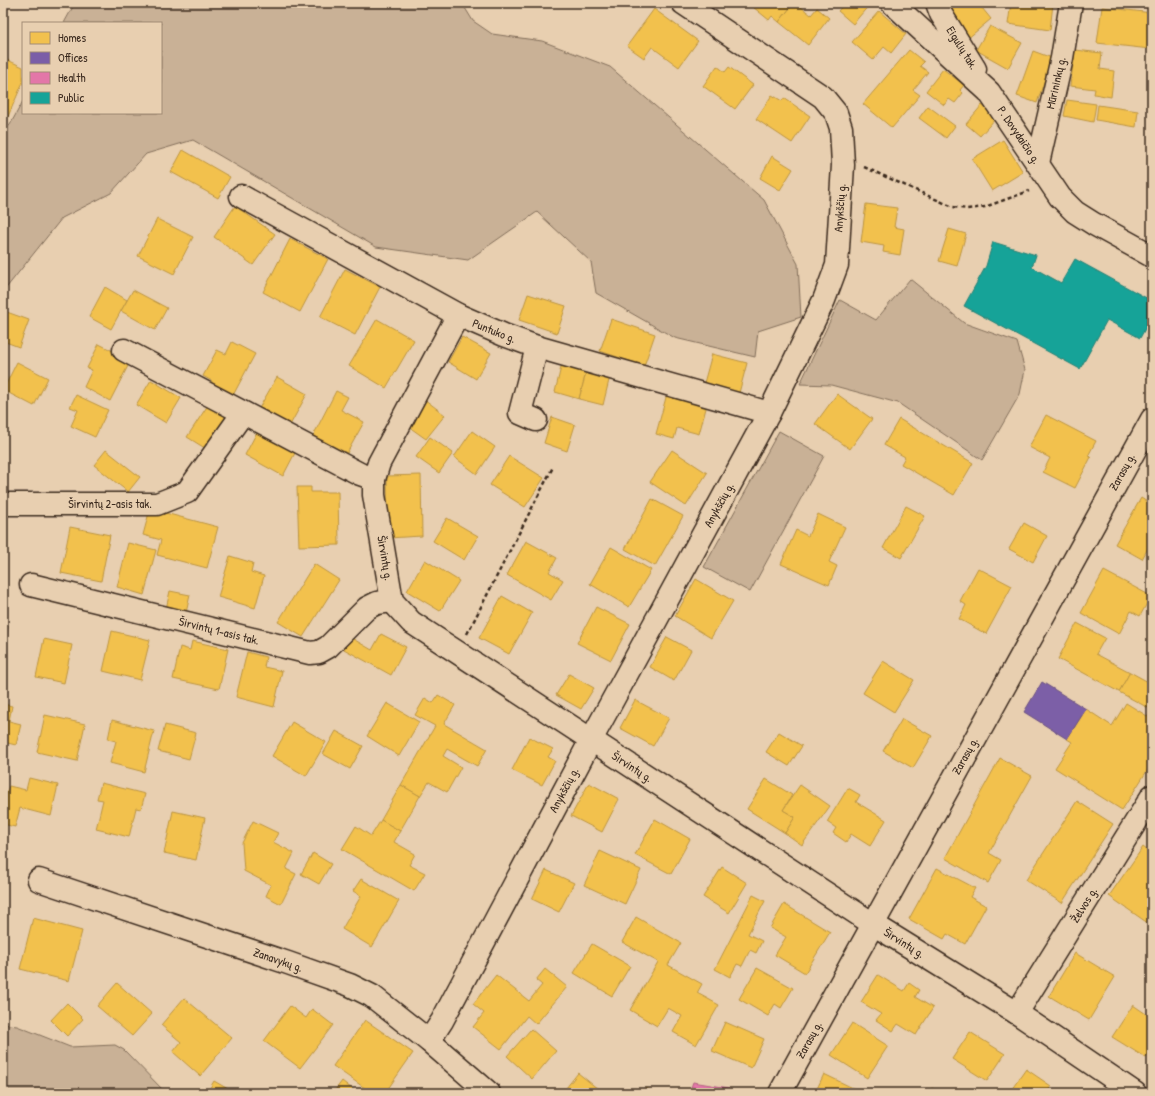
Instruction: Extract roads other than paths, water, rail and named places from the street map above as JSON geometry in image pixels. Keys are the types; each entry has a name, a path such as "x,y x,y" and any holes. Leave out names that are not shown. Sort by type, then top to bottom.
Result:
{"street":[{"name":"Anykščių g.","path":"429,1041 442,1021 591,740 769,413 824,300 837,264 843,165 841,128 836,114 823,97 683,3"},
{"name":"P. Dovydaičio g.","path":"892,3 989,92 1060,197 1075,212 1152,256"},
{"name":"Eigulių tak.","path":"937,3 941,14 989,92"},
{"name":"Mūrininkų g.","path":"1038,163 1062,58 1071,3"},
{"name":"Puntuko g.","path":"241,196 458,315 504,336 537,347 769,413"},
{"name":"Širvintų g.","path":"458,315 379,463 374,479 374,495 392,601 411,622 457,653 873,924 1017,1013 1135,1093"},
{"path":"536,420 520,413 537,347"},
{"path":"124,350 360,474 374,479"},
{"name":"Širvintų 2-asis tak.","path":"3,504 157,504 187,492 243,413"},
{"name":"Zarasų g.","path":"780,1093 1152,419"},
{"name":"Širvintų 1-asis tak.","path":"30,585 310,653 319,652 328,648 366,608 377,603 392,601"},
{"name":"Želvos g.","path":"1017,1013 1152,796"},
{"name":"Zanavykų g.","path":"39,880 350,985 372,996 429,1041 489,1093"}]}
